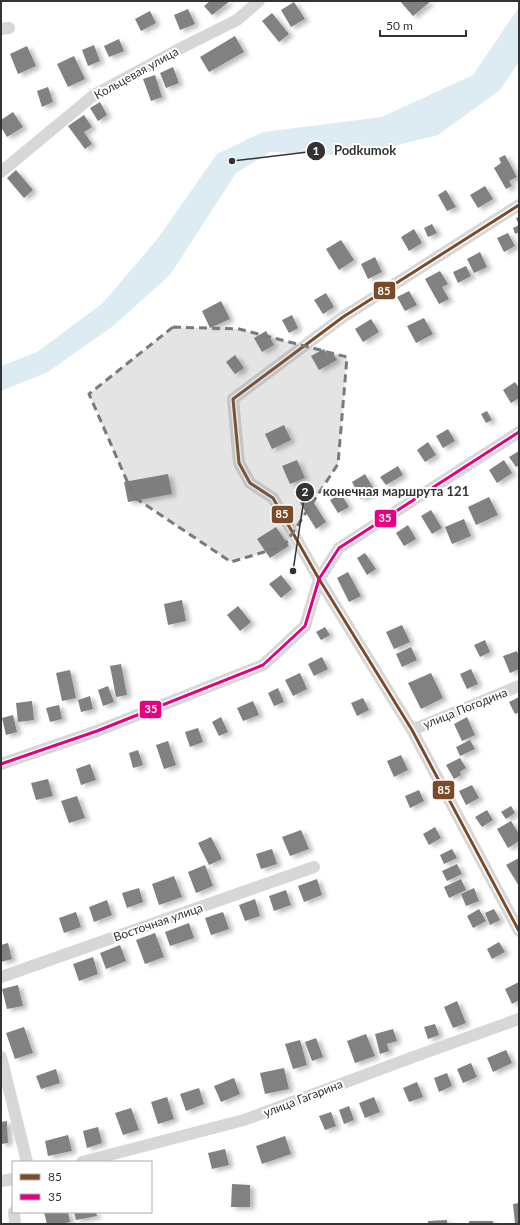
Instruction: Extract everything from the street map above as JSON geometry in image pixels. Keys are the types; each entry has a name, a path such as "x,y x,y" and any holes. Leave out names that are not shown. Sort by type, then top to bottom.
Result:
{"street":[{"name":"Кольцевая улица","path":"1,172 94,95 237,20 259,1"},
{"path":"519,205 342,317 233,399 239,463 250,483 273,498 319,579 412,730 519,931"},
{"path":"1,764 97,731 263,665 305,626 319,579 339,548 519,432"},
{"name":"улица Погодина","path":"412,730 519,686"},
{"name":"Восточная улица","path":"1,977 314,867"},
{"name":"улица Гагарина","path":"86,1161 244,1120 519,1019"},
{"path":"1,1057 27,1161"},
{"path":"1,1181 12,1179"},
{"path":"14,1213 15,1224"}],"highlighted area":[{"path":"173,327 239,329 347,357 338,464 284,546 231,562 134,497 89,394"}],"shaded area":[{"path":"519,7 519,62 500,90 438,135 354,156 270,152 236,173 170,275 113,326 48,372 1,391 1,366 37,352 103,303 158,238 217,154 263,132 382,117 473,75"}],"building":[{"path":"210,1 230,1 212,15 204,6"},
{"path":"400,1 431,1 413,16"},
{"path":"294,2 305,19 291,27 281,10"},
{"path":"188,9 195,24 180,30 174,15"},
{"path":"150,11 156,23 141,31 135,19"},
{"path":"272,13 289,34 279,42 262,21"},
{"path":"235,36 244,52 209,72 200,57"},
{"path":"119,39 124,51 109,57 104,46"},
{"path":"94,45 100,61 88,66 82,50"},
{"path":"27,46 36,66 18,74 10,54"},
{"path":"74,56 85,79 68,87 57,64"},
{"path":"173,67 179,83 166,88 160,73"},
{"path":"155,75 162,97 151,101 143,79"},
{"path":"48,87 53,102 42,107 37,91"},
{"path":"100,102 107,115 98,121 90,108"},
{"path":"13,112 23,127 7,137 1,127 1,120"},
{"path":"84,115 92,127 84,132 92,144 85,149 68,126"},
{"path":"505,155 517,177 509,181 512,186 506,189 494,168 501,163 499,158"},
{"path":"16,170 33,190 24,198 7,178"},
{"path":"485,186 493,199 478,208 470,195"},
{"path":"446,190 456,207 447,211 438,195"},
{"path":"519,217 519,225 516,218"},
{"path":"432,224 437,233 428,237 424,228"},
{"path":"519,225 519,232 515,234 513,228"},
{"path":"414,229 422,243 409,251 401,237"},
{"path":"508,233 515,246 504,252 497,238"},
{"path":"341,240 354,260 339,270 326,249"},
{"path":"480,252 487,267 474,273 467,259"},
{"path":"375,257 382,272 368,279 361,264"},
{"path":"466,266 471,276 458,283 453,272"},
{"path":"440,271 448,284 442,287 449,299 439,304 425,279"},
{"path":"409,291 417,305 405,311 397,297"},
{"path":"326,293 334,307 323,314 314,300"},
{"path":"221,301 230,319 210,328 202,311"},
{"path":"292,315 298,328 289,333 282,320"},
{"path":"424,318 433,334 416,343 407,326"},
{"path":"371,319 379,332 363,342 355,329"},
{"path":"266,331 274,345 262,352 254,338"},
{"path":"324,349 327,354 332,352 337,360 319,370 311,356"},
{"path":"235,355 244,368 235,374 226,362"},
{"path":"515,382 519,388 519,398 511,403 503,390"},
{"path":"487,411 492,420 486,423 481,414"},
{"path":"284,425 291,440 272,449 265,434"},
{"path":"448,429 455,441 443,448 436,436"},
{"path":"428,442 436,455 425,462 417,450"},
{"path":"519,451 519,465 516,467 509,457"},
{"path":"297,460 305,478 290,484 282,466"},
{"path":"504,460 512,473 497,483 489,470"},
{"path":"398,466 403,475 386,485 380,477"},
{"path":"168,474 172,494 128,502 124,482"},
{"path":"365,474 375,491 361,499 352,482"},
{"path":"341,494 349,507 338,513 330,500"},
{"path":"310,497 326,522 316,529 300,503"},
{"path":"489,497 498,515 476,525 468,507"},
{"path":"431,510 442,528 432,534 421,516"},
{"path":"464,519 471,536 452,544 445,527"},
{"path":"408,525 416,539 404,546 396,533"},
{"path":"276,527 289,546 270,558 257,539"},
{"path":"365,553 376,569 367,575 357,558"},
{"path":"348,572 361,596 349,602 337,578"},
{"path":"281,575 292,589 281,598 269,584"},
{"path":"182,600 186,621 168,625 164,604"},
{"path":"238,606 251,622 240,631 227,615"},
{"path":"402,625 410,642 394,649 386,632"},
{"path":"325,627 330,635 321,640 316,632"},
{"path":"485,640 490,652 480,657 474,645"},
{"path":"411,647 417,660 402,667 396,654"},
{"path":"517,651 519,657 519,669 510,673 503,656"},
{"path":"322,657 328,669 314,676 308,664"},
{"path":"121,664 127,695 116,697 110,666"},
{"path":"471,669 478,684 467,689 460,674"},
{"path":"70,670 76,698 62,701 56,673"},
{"path":"300,673 307,689 293,696 285,680"},
{"path":"431,673 443,698 421,709 408,683"},
{"path":"108,686 114,702 103,706 98,690"},
{"path":"278,688 284,702 274,706 268,693"},
{"path":"90,696 93,709 81,712 78,700"},
{"path":"519,697 519,712 515,714 509,702"},
{"path":"363,698 369,710 357,716 351,703"},
{"path":"32,701 34,720 18,722 16,703"},
{"path":"253,701 259,715 243,721 237,708"},
{"path":"59,705 62,719 50,722 46,708"},
{"path":"13,715 17,732 6,735 2,718"},
{"path":"221,717 228,732 219,736 212,722"},
{"path":"467,717 475,735 462,741 454,724"},
{"path":"198,728 203,742 190,747 185,732"},
{"path":"470,740 475,749 460,756 456,747"},
{"path":"168,741 176,765 164,769 156,745"},
{"path":"138,750 143,765 133,768 129,753"},
{"path":"401,755 408,770 394,777 387,761"},
{"path":"460,758 466,768 460,772 461,775 454,779 446,765"},
{"path":"90,764 96,780 81,785 76,769"},
{"path":"48,779 53,796 36,800 31,783"},
{"path":"472,785 479,798 466,805 459,791"},
{"path":"419,790 424,801 410,808 405,796"},
{"path":"77,796 85,818 69,823 61,801"},
{"path":"511,806 515,813 506,819 501,812"},
{"path":"487,810 493,820 482,827 475,817"},
{"path":"511,821 519,834 519,841 508,848 497,829"},
{"path":"435,827 441,838 429,845 423,834"},
{"path":"301,830 309,849 290,856 282,837"},
{"path":"211,837 222,859 209,865 198,843"},
{"path":"272,849 277,864 261,869 256,854"},
{"path":"452,849 457,858 444,864 440,855"},
{"path":"519,858 519,886 506,865"},
{"path":"457,864 462,874 447,881 442,871"},
{"path":"205,865 213,886 196,893 188,872"},
{"path":"174,876 182,897 159,905 152,884"},
{"path":"317,879 322,895 304,902 298,886"},
{"path":"461,879 466,890 449,898 444,887"},
{"path":"139,888 143,902 127,908 122,893"},
{"path":"474,888 479,901 466,906 461,894"},
{"path":"286,890 291,905 274,911 269,896"},
{"path":"255,899 260,916 245,921 239,905"},
{"path":"107,900 112,915 94,922 89,907"},
{"path":"479,909 486,921 473,928 467,916"},
{"path":"494,909 500,920 490,925 485,913"},
{"path":"76,912 81,927 64,933 59,918"},
{"path":"223,912 229,929 211,935 205,918"},
{"path":"189,923 194,938 170,946 165,932"},
{"path":"155,933 164,957 145,964 136,940"},
{"path":"499,942 505,952 492,959 487,949"},
{"path":"8,943 12,959 1,962 1,945"},
{"path":"120,945 126,961 106,969 100,953"},
{"path":"93,957 98,974 79,981 73,964"},
{"path":"519,982 519,1000 512,1004 505,989"},
{"path":"18,985 23,1006 7,1009 2,989"},
{"path":"457,1001 466,1023 453,1028 444,1007"},
{"path":"435,1024 439,1035 428,1039 424,1027"},
{"path":"24,1027 33,1053 15,1059 6,1033"},
{"path":"393,1029 397,1041 387,1044 389,1051 380,1054 375,1034"},
{"path":"366,1034 375,1056 355,1063 347,1041"},
{"path":"316,1038 323,1057 312,1061 305,1042"},
{"path":"300,1040 307,1065 293,1069 285,1044"},
{"path":"506,1050 512,1063 493,1072 487,1058"},
{"path":"471,1063 477,1077 463,1083 457,1069"},
{"path":"284,1068 289,1089 265,1094 260,1073"},
{"path":"56,1069 60,1083 41,1089 36,1076"},
{"path":"447,1073 452,1086 439,1092 434,1078"},
{"path":"234,1078 240,1094 221,1102 214,1086"},
{"path":"417,1082 423,1097 409,1102 403,1088"},
{"path":"199,1088 204,1104 186,1111 180,1094"},
{"path":"167,1097 174,1119 158,1124 151,1102"},
{"path":"374,1097 380,1112 365,1118 359,1103"},
{"path":"349,1106 354,1120 344,1124 339,1110"},
{"path":"131,1108 139,1130 123,1135 115,1113"},
{"path":"331,1112 336,1126 325,1130 319,1116"},
{"path":"7,1121 8,1143 1,1144 1,1122"},
{"path":"98,1127 102,1143 87,1148 83,1131"},
{"path":"68,1135 72,1151 48,1156 45,1141"},
{"path":"285,1136 291,1154 262,1164 256,1146"},
{"path":"225,1149 229,1165 212,1169 208,1153"},
{"path":"232,1184 250,1185 250,1207 231,1207"},
{"path":"519,1203 519,1224 515,1224 513,1204"},
{"path":"44,1213 68,1213 70,1222 47,1224"},
{"path":"74,1213 96,1213 97,1216 76,1220"},
{"path":"447,1220 447,1224 428,1224 428,1221"},
{"path":"469,1221 493,1221 493,1224 469,1224"}],"transit line":[{"name":"85","path":"519,205 343,317 233,399 239,463 250,483 273,498 319,579 412,730 519,931"},
{"name":"35","path":"1,764 97,731 263,665 305,626 319,579 339,548 519,432"}],"place":[{"name":"Podkumok","path":"232,161"},
{"name":"конечная маршрута 121","path":"293,571"}]}
